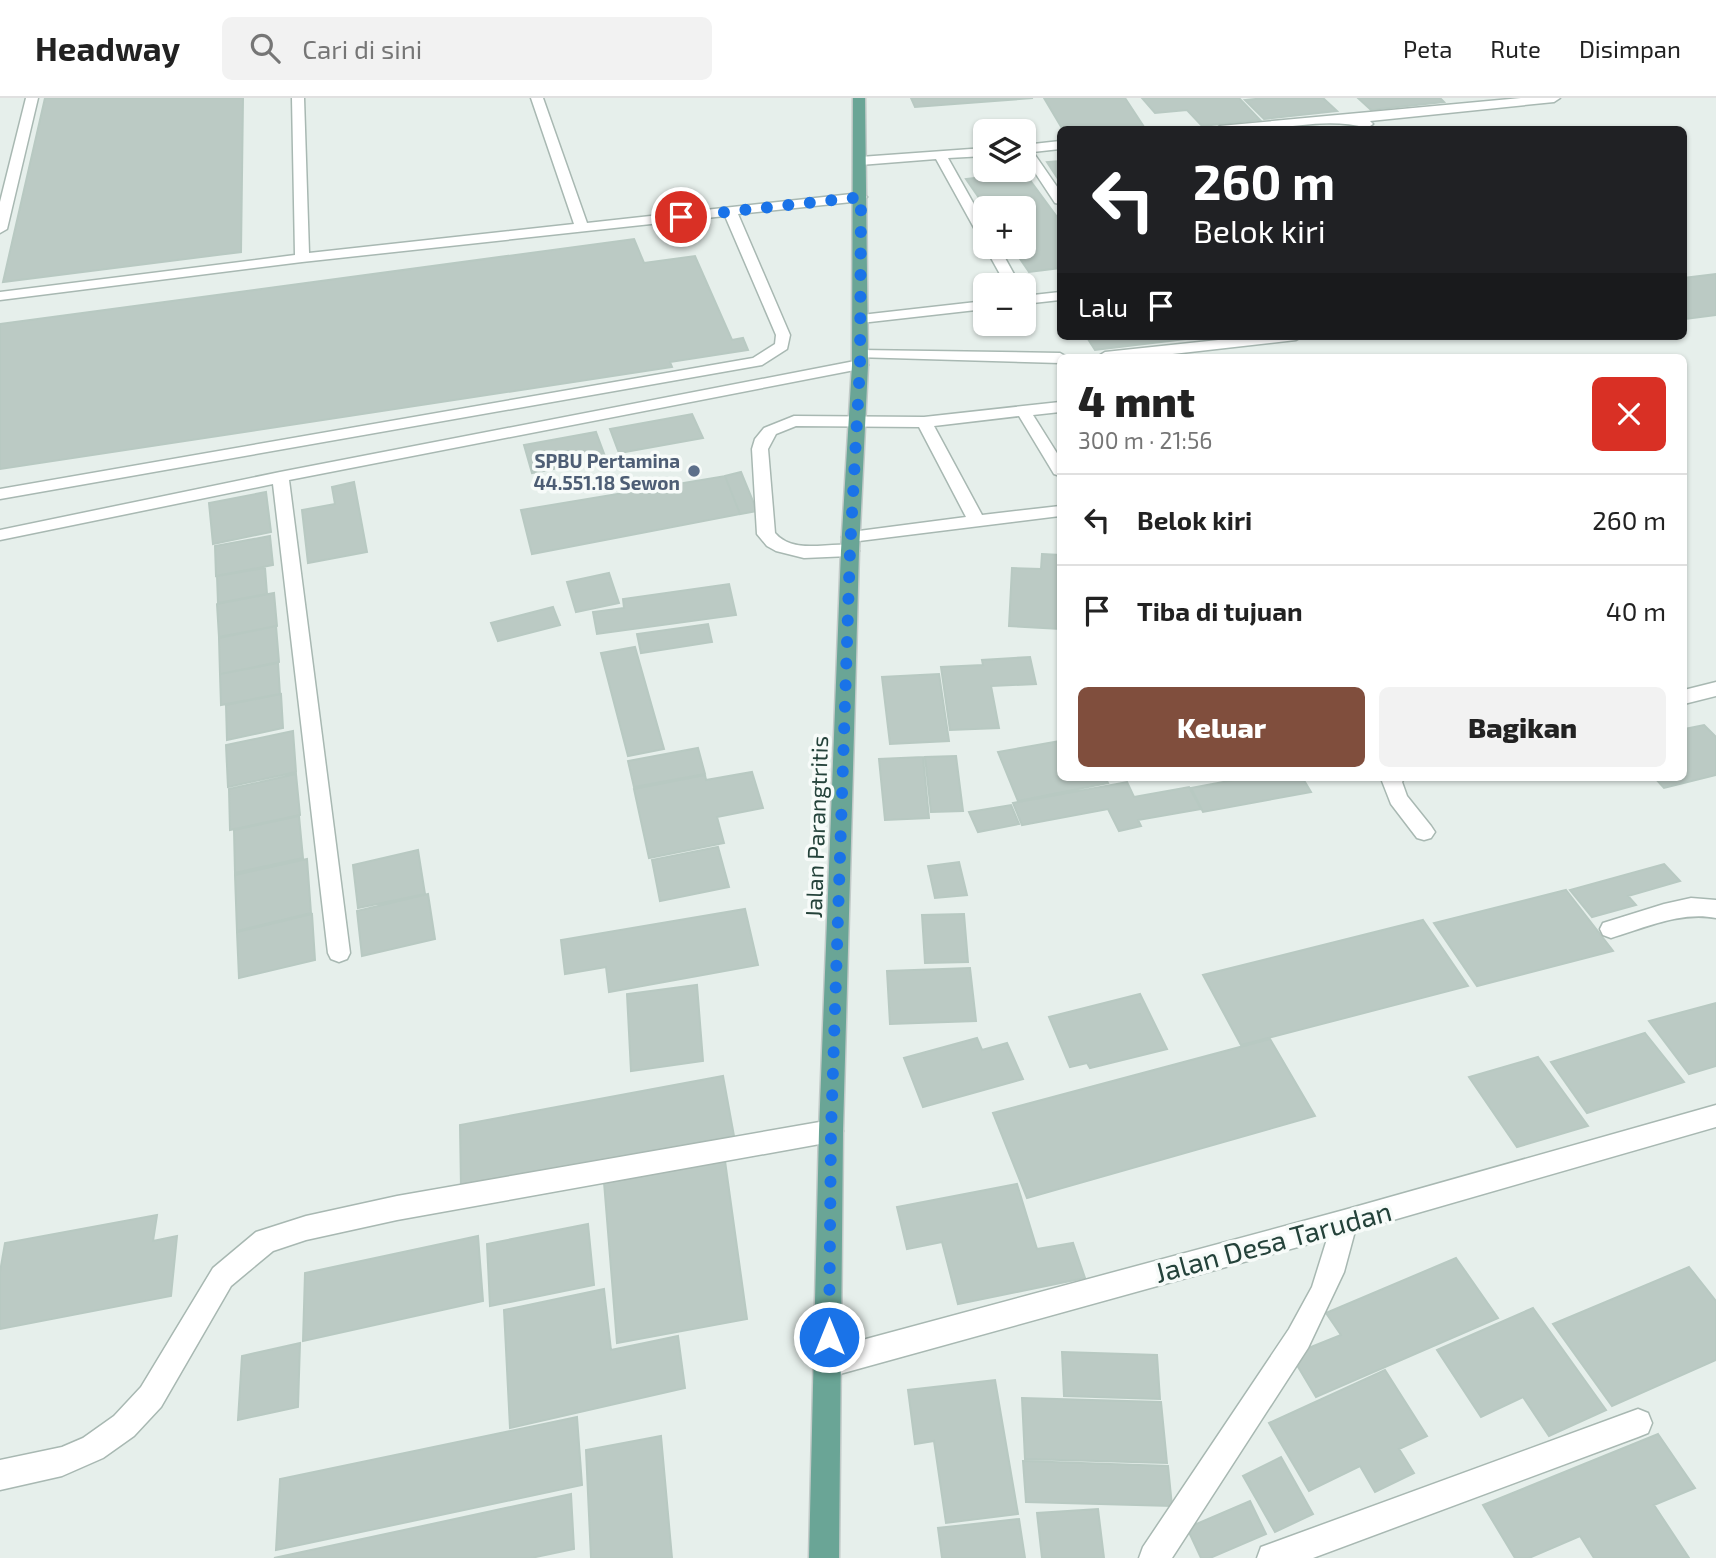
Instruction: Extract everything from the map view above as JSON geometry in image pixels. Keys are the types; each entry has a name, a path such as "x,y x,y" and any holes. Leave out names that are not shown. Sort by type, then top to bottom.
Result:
{"main road":[{"name":"Jalan Parangtritis","path":"824,1558 831,1131 861,319 859,98"}],"street":[{"path":"0,229 32,98"},
{"path":"298,98 302,258"},
{"path":"537,98 582,227"},
{"path":"1260,126 1339,118 1356,119 1554,98"},
{"path":"1356,119 1368,126"},
{"path":"1036,148 1057,145"},
{"path":"860,160 973,153"},
{"path":"940,155 973,214"},
{"path":"1036,166 1057,196"},
{"path":"0,296 302,258 861,197"},
{"path":"0,494 757,362 772,355 782,346 783,335 730,212"},
{"path":"1036,299 1057,296"},
{"path":"861,319 973,306"},
{"path":"1132,354 1260,340"},
{"path":"0,535 860,360 1057,358"},
{"path":"1057,407 924,422 794,421 770,431 763,439 760,449 766,534 771,542 787,551 851,544 1057,511"},
{"path":"1024,412 1057,466"},
{"path":"924,422 977,522"},
{"path":"280,477 339,953"},
{"path":"1687,696 1716,689"},
{"path":"1392,781 1398,799 1424,832"},
{"path":"1611,929 1690,907 1705,906 1716,909"},
{"name":"Jalan Desa Tarudan","path":"829,1363 1344,1222 1716,1116"},
{"path":"0,1475 62,1461 93,1448 124,1426 150,1397 222,1277 265,1241 306,1228 397,1208 831,1131"},
{"path":"1154,1558 1203,1489 1325,1294 1340,1251 1344,1222"},
{"path":"1272,1558 1638,1423"}],"building":[{"path":"45,98 243,98 241,252 3,282"},
{"path":"911,98 1033,98 915,107"},
{"path":"1044,98 1125,98 1143,126 1061,126"},
{"path":"1142,98 1239,98 1260,120 1202,126 1187,110 1155,113"},
{"path":"1323,98 1337,111 1264,119 1245,100"},
{"path":"1358,98 1440,98 1444,102 1371,110"},
{"path":"1057,161 1057,177 1047,162"},
{"path":"973,178 973,182 1031,182 1057,217 1057,268 1029,272 1020,259 1036,259 1036,196 978,196 966,179"},
{"path":"634,239 644,263 695,256 732,340 743,338 748,350 670,362 672,367 0,469 0,324"},
{"path":"1716,274 1716,315 1687,319 1687,278"},
{"path":"1089,340 1178,340 1095,350"},
{"path":"692,414 703,438 619,453 610,429"},
{"path":"596,432 606,459 532,473 524,445"},
{"path":"741,472 757,511 740,514 725,476"},
{"path":"725,476 740,514 532,554 521,510"},
{"path":"354,482 367,552 308,563 302,510 335,504 332,487"},
{"path":"266,492 271,532 213,544 209,503"},
{"path":"270,536 273,565 216,576 215,546"},
{"path":"1042,554 1057,555 1057,629 1009,626 1012,568 1041,569"},
{"path":"265,568 267,594 218,603 217,576"},
{"path":"609,573 619,603 576,612 567,582"},
{"path":"729,584 736,615 597,634 593,612 624,608 623,599"},
{"path":"274,593 277,626 219,637 217,604"},
{"path":"553,607 560,625 498,641 491,623"},
{"path":"708,624 712,642 641,653 637,634"},
{"path":"276,626 279,662 220,674 219,638"},
{"path":"635,647 664,749 628,756 601,653"},
{"path":"1030,657 1036,684 991,686 999,728 950,730 941,667 983,665 982,660"},
{"path":"278,663 280,694 221,705 220,674"},
{"path":"939,674 949,741 890,744 882,677"},
{"path":"281,694 283,728 227,740 226,705"},
{"path":"1704,725 1716,737 1716,775 1664,788 1658,781 1687,781 1687,728"},
{"path":"293,731 296,772 228,787 226,745"},
{"path":"1057,742 1057,781 1108,783 1018,801 998,752"},
{"path":"698,748 705,774 634,787 628,761"},
{"path":"956,756 963,811 931,812 925,757"},
{"path":"923,757 929,818 885,820 879,759"},
{"path":"752,772 763,808 717,817 724,843 649,858 634,789 705,775 706,780"},
{"path":"296,774 300,815 230,830 229,789"},
{"path":"1229,781 1304,781 1311,792 1203,812 1191,788"},
{"path":"1127,782 1134,797 1189,787 1201,809 1138,820 1141,826 1119,831 1108,809 1022,825 1013,803"},
{"path":"1011,805 1019,824 978,832 969,812"},
{"path":"299,816 303,858 235,873 234,830"},
{"path":"718,847 729,887 660,901 652,860"},
{"path":"418,850 425,894 358,908 353,865"},
{"path":"307,859 311,913 237,931 235,875"},
{"path":"959,862 967,895 935,898 928,866"},
{"path":"1664,864 1680,881 1628,896 1636,905 1592,917 1570,890"},
{"path":"1566,890 1613,951 1477,986 1434,923"},
{"path":"428,894 435,939 362,956 357,911"},
{"path":"745,909 758,965 609,992 606,967 565,974 561,940"},
{"path":"312,914 315,960 239,978 237,932"},
{"path":"964,914 968,962 925,963 922,915"},
{"path":"1423,920 1468,986 1241,1045 1203,975"},
{"path":"970,968 976,1021 890,1024 887,971"},
{"path":"697,985 703,1061 631,1071 627,994"},
{"path":"1140,994 1167,1049 1090,1068 1087,1063 1070,1067 1049,1017"},
{"path":"1716,1003 1716,1066 1689,1074 1649,1021"},
{"path":"1645,1033 1684,1082 1587,1113 1551,1062"},
{"path":"977,1038 982,1050 1007,1043 1023,1079 923,1107 904,1058"},
{"path":"1270,1039 1315,1116 1027,1198 993,1113"},
{"path":"1538,1057 1588,1126 1517,1147 1469,1077"},
{"path":"723,1076 734,1136 461,1188 460,1125"},
{"path":"725,1161 747,1319 617,1343 604,1182"},
{"path":"1017,1184 1037,1249 1073,1243 1085,1278 958,1304 942,1242 907,1249 897,1207"},
{"path":"157,1215 153,1241 177,1236 171,1296 0,1329 0,1272 5,1243"},
{"path":"588,1224 594,1285 490,1306 487,1244"},
{"path":"478,1236 483,1301 303,1341 305,1273"},
{"path":"1456,1258 1498,1318 1316,1397 1291,1355 1341,1335 1326,1313"},
{"path":"1689,1267 1716,1301 1716,1360 1612,1406 1553,1324"},
{"path":"604,1289 611,1350 678,1336 685,1388 510,1428 504,1310"},
{"path":"1533,1308 1606,1410 1549,1436 1523,1397 1481,1417 1437,1350"},
{"path":"300,1343 298,1407 238,1420 242,1356"},
{"path":"1062,1352 1157,1355 1160,1399 1064,1396"},
{"path":"1385,1370 1427,1436 1399,1449 1414,1473 1375,1492 1360,1466 1309,1491 1269,1423"},
{"path":"995,1380 1018,1514 946,1523 934,1441 915,1444 908,1390"},
{"path":"1022,1398 1161,1402 1167,1463 1025,1459"},
{"path":"577,1417 582,1485 276,1550 280,1479"},
{"path":"1658,1434 1695,1488 1654,1505 1689,1558 1594,1558 1580,1536 1529,1558 1515,1558 1483,1505"},
{"path":"661,1436 672,1558 591,1558 586,1450"},
{"path":"1281,1457 1313,1514 1275,1532 1243,1476"},
{"path":"1023,1461 1168,1466 1172,1506 1026,1502"},
{"path":"571,1494 574,1549 531,1558 274,1558"},
{"path":"1250,1501 1266,1534 1210,1558 1201,1558 1187,1528"},
{"path":"1098,1509 1104,1558 1042,1558 1037,1513"},
{"path":"1019,1519 1025,1558 942,1558 938,1528"}],"place":[{"name":"SPBU Pertamina 44.551.18 Sewon","path":"694,471"}],"route":[{"path":"681,217 861,197 860,365 850,551 839,960 831,1131 829,1337"}]}
